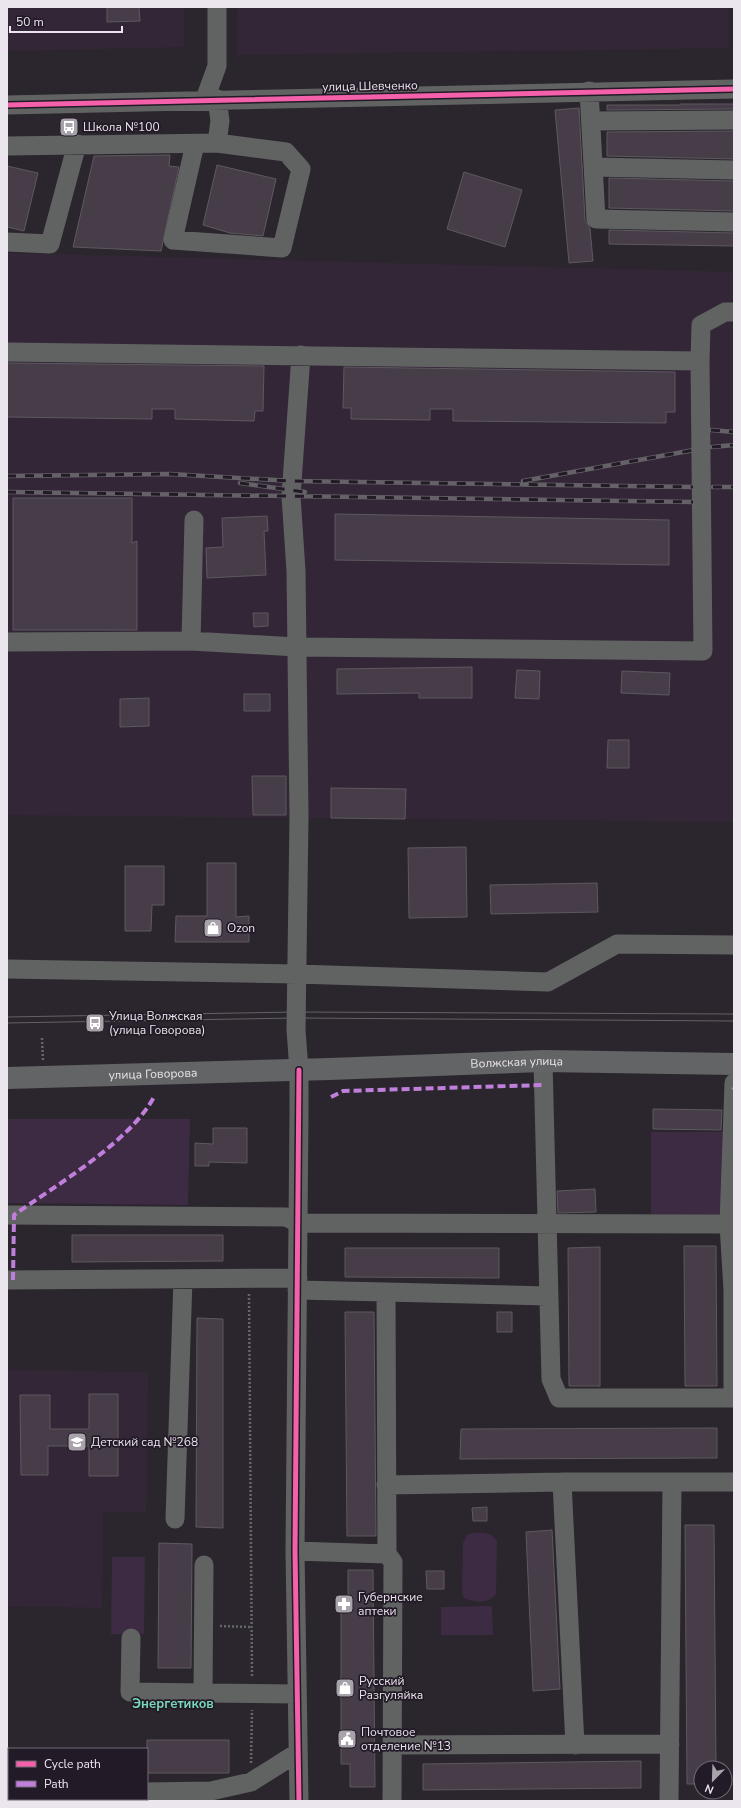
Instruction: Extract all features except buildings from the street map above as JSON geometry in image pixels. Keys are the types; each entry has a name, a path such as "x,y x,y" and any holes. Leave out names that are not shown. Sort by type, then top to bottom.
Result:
{"main road":[{"name":"Волжская улица","path":"299,1070 542,1061 734,1064"},
{"name":"улица Говорова","path":"7,1078 299,1070"}],"street":[{"path":"217,7 217,66 211,99 220,121 217,143"},
{"name":"улица Шевченко","path":"7,105 211,99 734,88"},
{"path":"589,91 596,219 734,222"},
{"path":"591,121 734,120"},
{"path":"7,146 217,143 286,152 301,169 282,248 173,240 195,144"},
{"path":"7,242 50,244 77,144"},
{"path":"593,167 734,170"},
{"path":"7,642 191,641 297,647 703,651 700,361 701,324 725,312 734,312"},
{"path":"7,352 700,361"},
{"path":"299,1801 295,1551 299,1070 296,1030 299,817 296,571 291,496 301,355"},
{"path":"191,641 194,520"},
{"path":"7,969 297,974 548,982 617,944 734,945"},
{"path":"542,1061 551,1379 559,1398 733,1398 734,1290 732,1224 734,1083"},
{"path":"7,1215 286,1217 298,1222 732,1224"},
{"path":"175,1519 183,1279"},
{"path":"7,1280 248,1279 386,1292 548,1296"},
{"path":"386,1292 387,1554 393,1562 392,1801"},
{"path":"386,1485 562,1482 734,1482"},
{"path":"562,1482 575,1745"},
{"path":"669,1801 672,1482"},
{"path":"295,1551 387,1554"},
{"path":"203,1693 204,1565"},
{"path":"131,1638 130,1692 297,1694"},
{"path":"392,1746 670,1744"},
{"path":"148,1792 211,1791 251,1782 298,1753"}],"path":[{"path":"248,1279 252,1627 251,1782"},
{"path":"204,1626 252,1627"}],"shaded area":[{"path":"7,7 184,7 184,47 7,51"},
{"path":"238,7 729,7 729,48 237,55"},
{"path":"7,253 734,272 734,822 7,815"},
{"path":"7,1119 190,1119 188,1205 7,1203"},
{"path":"651,1132 734,1132 734,1214 651,1214"},
{"name":"Детский сад №268","path":"7,1370 148,1372 146,1512 103,1512 102,1608 7,1606"},
{"path":"471,1533 489,1534 497,1541 496,1593 494,1597 482,1602 468,1600 464,1598 462,1593 463,1543 467,1535"},
{"path":"112,1557 145,1557 144,1634 111,1634"},
{"path":"492,1606 493,1635 441,1635 441,1607"}],"tram line":[{"path":"7,1017 296,1012 734,1014"},
{"path":"7,1023 296,1018 734,1021"}],"railway":[{"path":"711,430 734,432"},
{"path":"712,447 734,445"},
{"path":"523,481 694,450"},
{"path":"7,476 170,474 292,481 693,487"},
{"path":"240,483 305,492"},
{"path":"713,487 734,487"},
{"path":"7,492 693,502"}],"marked path":[{"path":"331,1097 343,1091 543,1085"},
{"path":"13,1280 14,1215 91,1162 110,1146 143,1114 154,1097"}],"cycle path":[{"path":"7,105 734,89"},
{"path":"299,1070 295,1551 299,1801"}],"place":[{"name":"Школа №100","path":"69,127"},
{"name":"Ozon","path":"213,928"},
{"name":"Улица Волжская (улица Говорова)","path":"95,1023"},
{"name":"Детский сад №268","path":"77,1442"},
{"name":"Губернские аптеки","path":"344,1604"},
{"name":"Русский Разгуляйка","path":"345,1688"},
{"name":"Почтовое отделение №13","path":"347,1739"}],"district":[{"name":"Энергетиков","path":"173,1703"}]}
